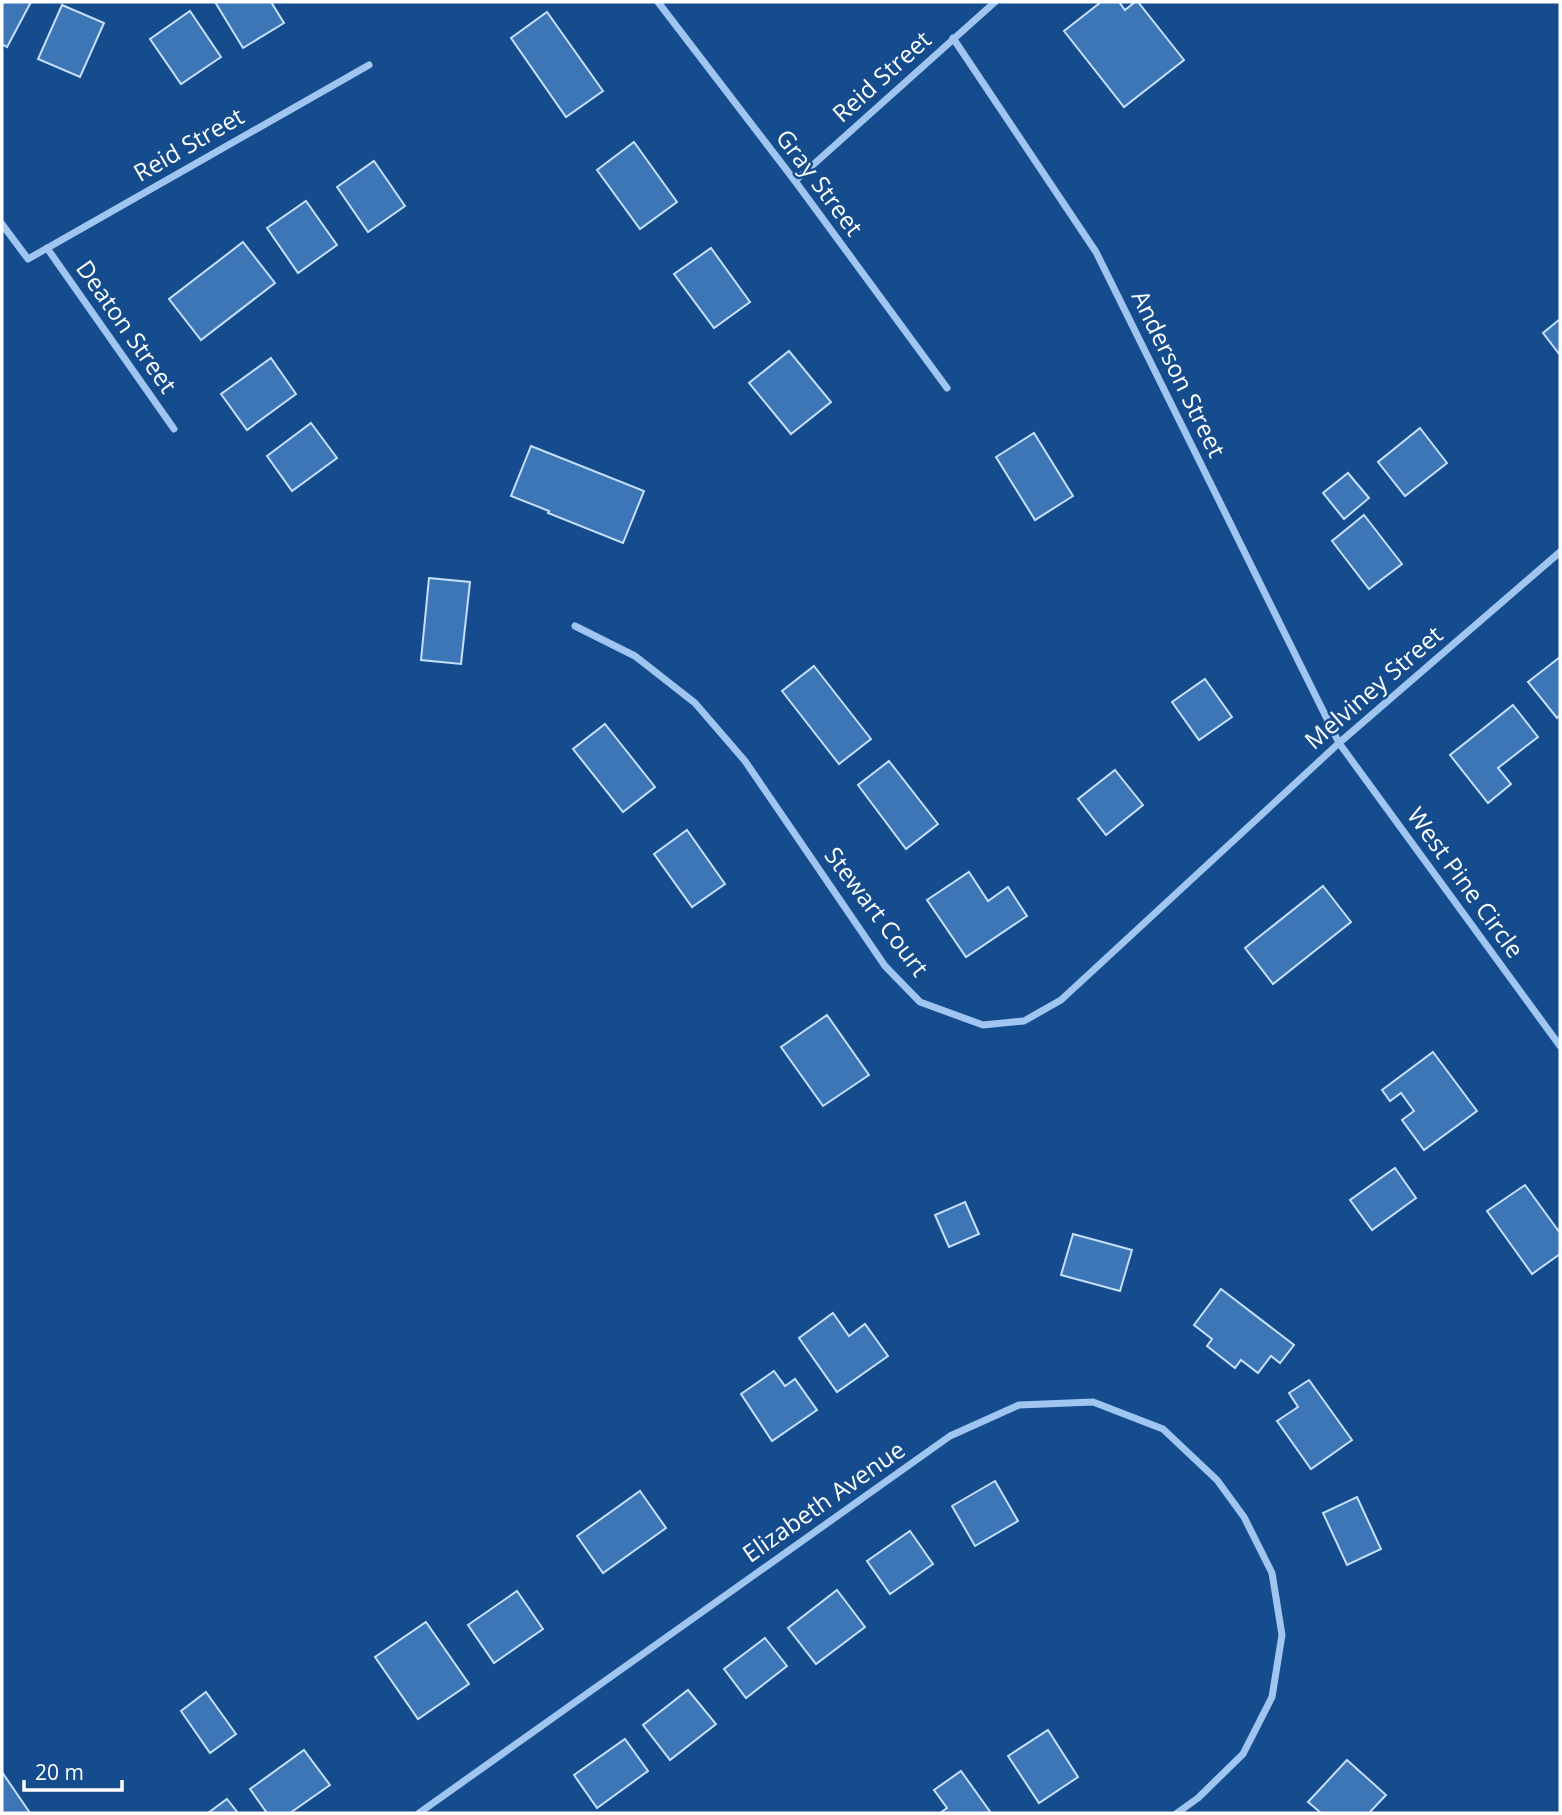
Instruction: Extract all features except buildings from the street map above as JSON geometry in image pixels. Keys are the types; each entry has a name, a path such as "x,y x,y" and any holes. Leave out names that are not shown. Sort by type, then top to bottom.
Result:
{"street":[{"name":"Gray Street","path":"658,2 795,181 947,388"},
{"name":"Reid Street","path":"795,181 995,2"},
{"name":"Anderson Street","path":"953,38 1097,252 1339,743"},
{"name":"Reid Street","path":"2,224 27,259 369,65"},
{"name":"Deaton Street","path":"47,248 174,429"},
{"name":"Melviney Street","path":"1216,856 1339,743 1560,552"},
{"name":"Stewart Court","path":"575,626 635,656 695,703 745,761 885,966 920,1002 983,1025 1024,1021 1060,1000 1216,856"},
{"name":"West Pine Circle","path":"1339,743 1560,1046"},
{"name":"Elizabeth Avenue","path":"419,1813 950,1436 1018,1405 1093,1402 1163,1429 1217,1480 1244,1517 1272,1573 1282,1635 1272,1697 1243,1754 1198,1798 1178,1813"}]}
